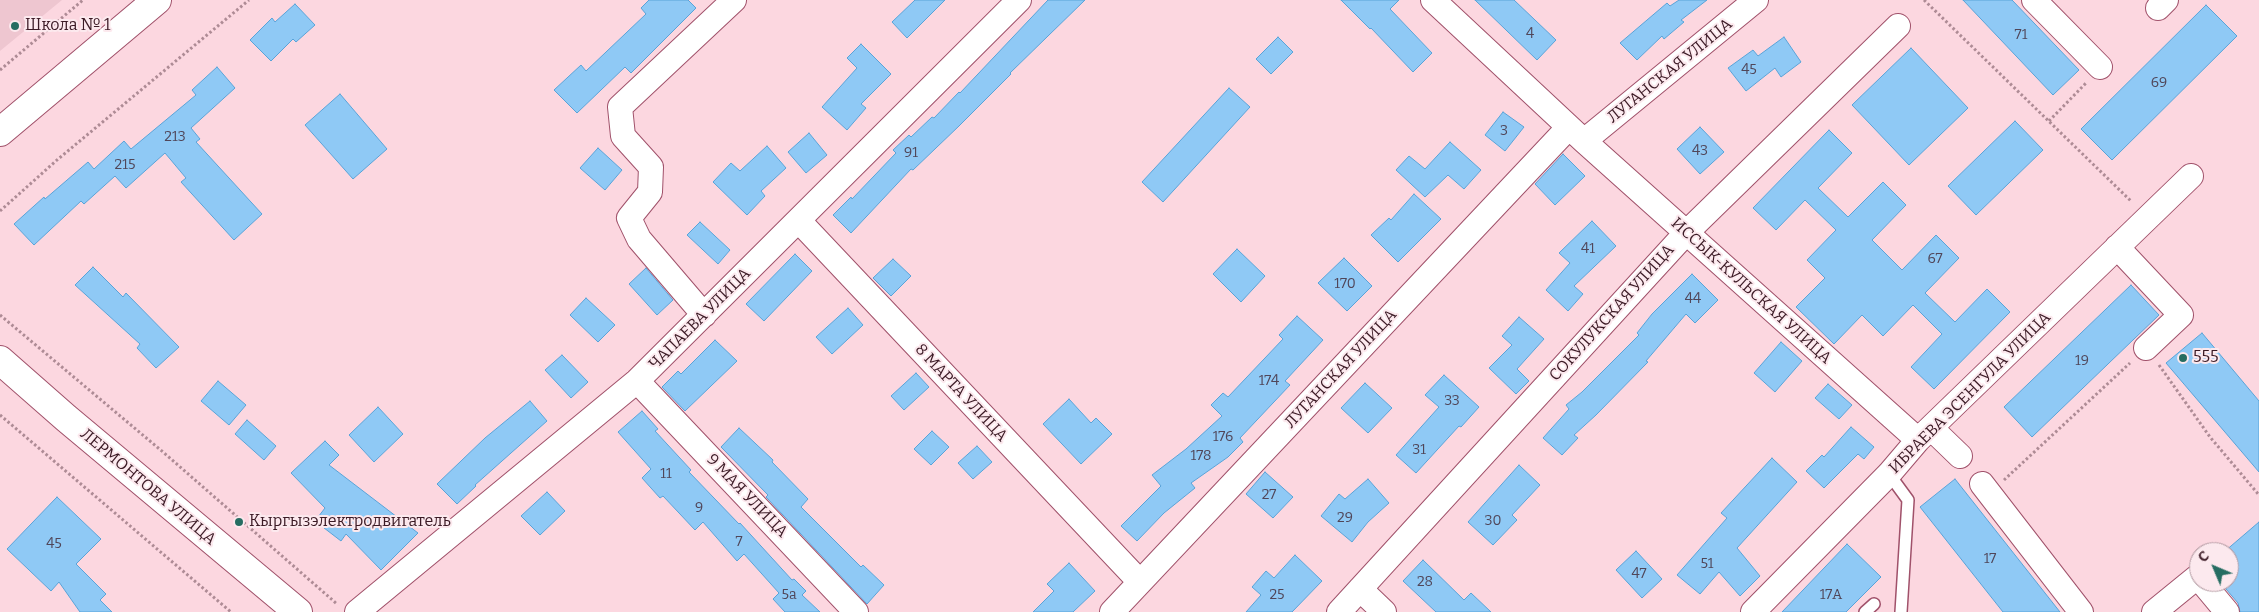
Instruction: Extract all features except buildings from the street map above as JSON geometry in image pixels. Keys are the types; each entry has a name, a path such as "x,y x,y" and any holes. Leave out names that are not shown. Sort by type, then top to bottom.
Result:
{"main road":[{"path":"0,132 157,0"},
{"name":"ЛЕРМОНТОВА УЛИЦА","path":"0,360 66,418 298,612"}],"street":[{"path":"704,314 639,239 629,218 650,192 650,167 623,136 620,107 734,0"},
{"name":"ЧАПАЕВА УЛИЦА","path":"348,609 637,381 1020,0"},
{"name":"ИССЫК-КУЛЬСКАЯ УЛИЦА","path":"1433,0 1686,233 1925,434 1960,456"},
{"name":"ЛУГАНСКАЯ УЛИЦА","path":"1112,612 1577,134 1756,0"},
{"path":"2034,0 2100,67"},
{"name":"СОКУЛУКСКАЯ УЛИЦА","path":"1339,612 1686,233 1898,26"},
{"name":"ИБРАЕВА ЭСЕНГУЛА УЛИЦА","path":"1753,612 1889,474 1925,434 2191,176"},
{"name":"8 МАРТА УЛИЦА","path":"799,221 1140,582"},
{"path":"2117,247 2181,315 2146,348"},
{"name":"9 МАЯ УЛИЦА","path":"637,381 856,612"},
{"path":"1986,489 2082,612"},
{"path":"2154,612 2189,584"},
{"path":"1360,589 1384,612"},
{"path":"2210,592 2227,612"}],"lane":[{"path":"1889,474 1908,500 1901,612"}],"path":[{"path":"0,70 83,0"},
{"path":"0,211 57,160 249,0"},
{"path":"1924,0 2148,217"},
{"path":"2049,121 2100,67"},
{"path":"0,315 348,609"},
{"path":"1986,489 2146,348 2210,437 2259,495"},
{"path":"0,415 231,612"}],"shaded area":[{"name":"Школа № 1","path":"0,0 62,0 0,51"}],"place":[{"name":"Школа № 1","path":"15,26"},
{"name":"555","path":"2183,358"},
{"name":"Кыргызэлектродвигатель","path":"239,522"}]}
